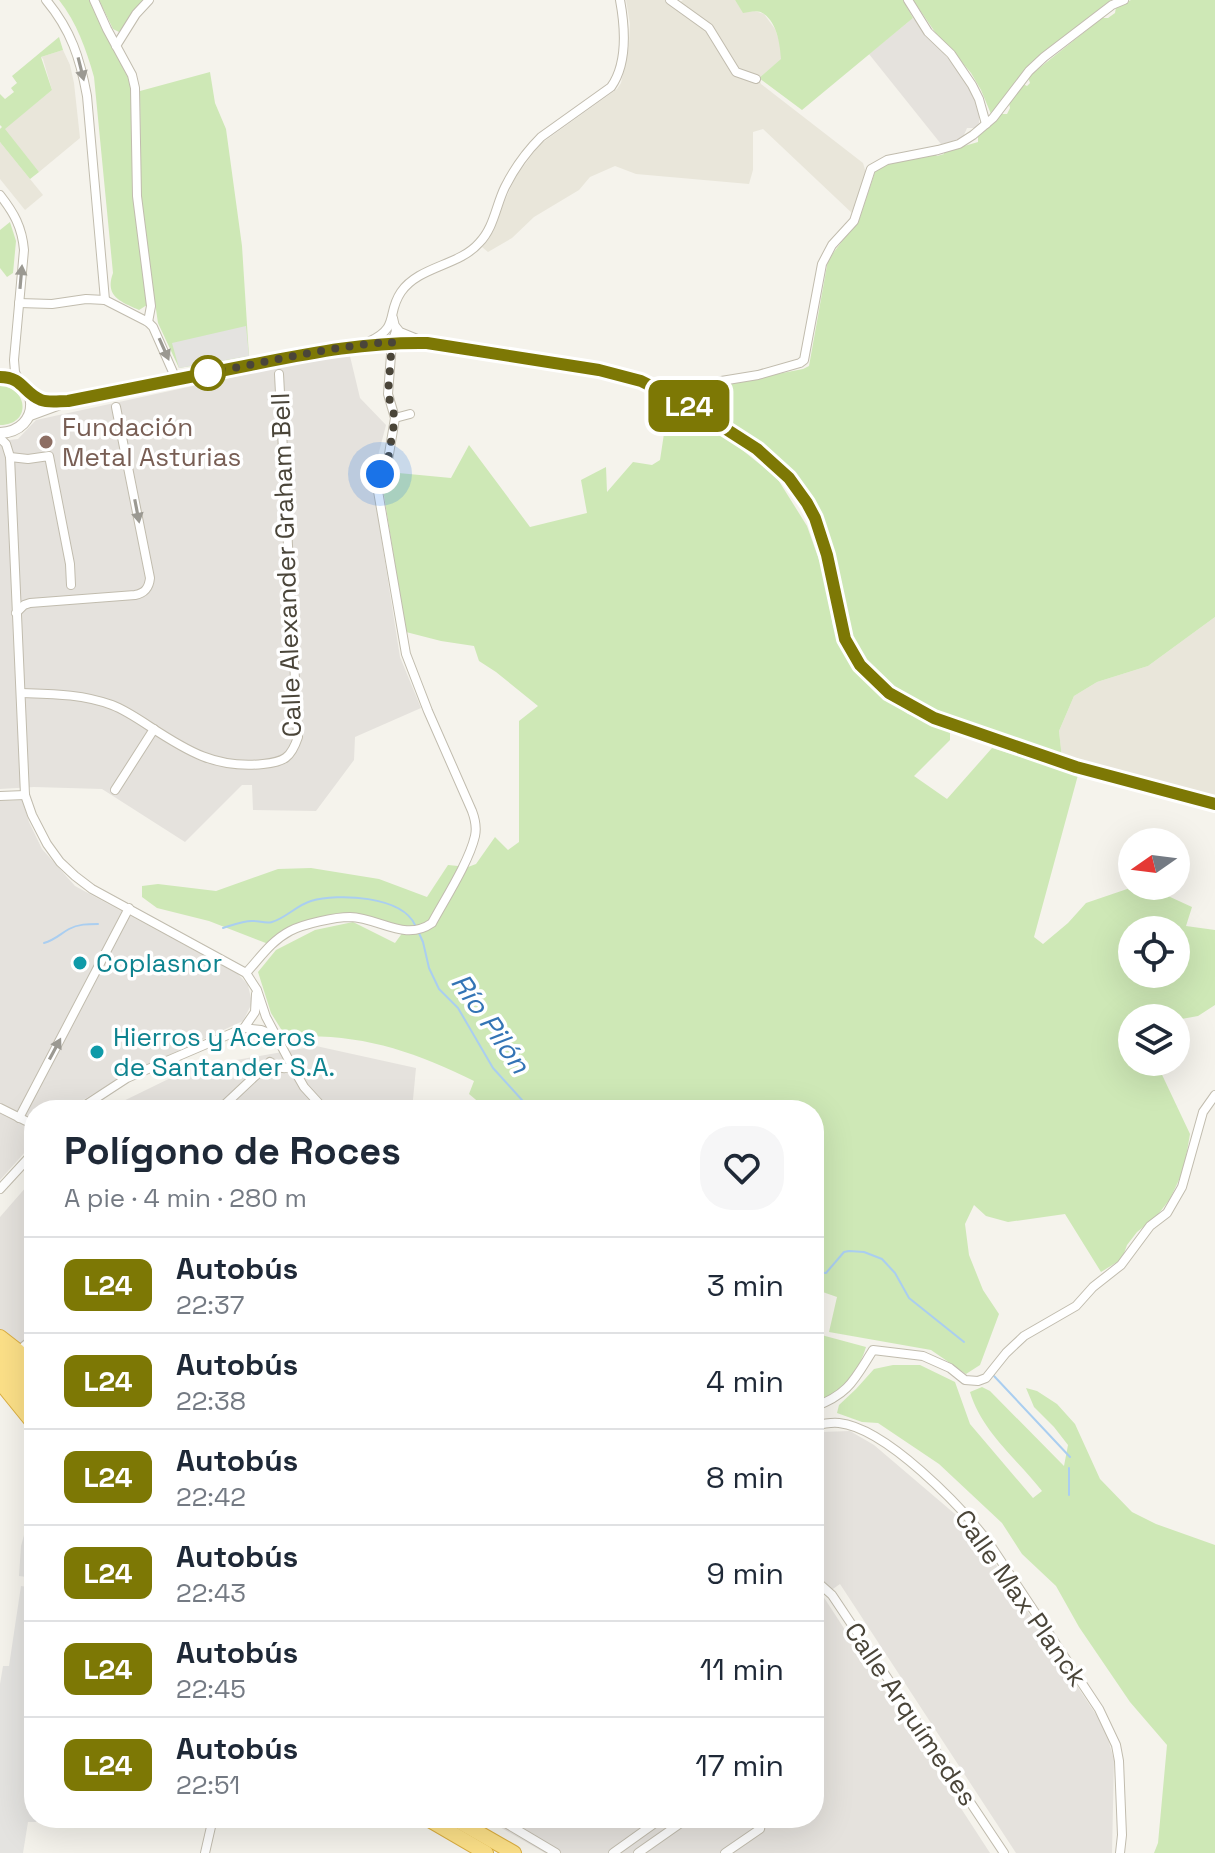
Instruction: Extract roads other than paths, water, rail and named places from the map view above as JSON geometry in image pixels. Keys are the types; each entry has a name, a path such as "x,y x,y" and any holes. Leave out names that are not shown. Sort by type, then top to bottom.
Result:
{"highway":[{"path":"0,1337 24,1357"},
{"path":"0,1352 24,1376"},
{"path":"0,1368 24,1393"},
{"path":"0,1382 24,1412"},
{"path":"460,1828 486,1853"},
{"path":"466,1828 514,1853"}],"street":[{"path":"46,0 71,37 81,64 87,96 105,300"},
{"path":"94,0 132,75 135,88 137,196 151,306 148,322"},
{"path":"116,46 136,14 149,0"},
{"path":"246,973 279,937 297,927 349,917 412,932 425,928 432,923 473,842 476,826 472,811 406,654 378,491 380,474 387,466 395,418 388,394 392,342 389,331 394,306 402,290 420,276 467,254 480,243 489,230 506,186 535,144 611,87 618,78 625,33 620,0"},
{"path":"670,0 709,28 736,72 756,79"},
{"path":"908,0 928,32 951,54 976,92 986,124"},
{"path":"687,404 709,383 758,375 804,360 822,264 832,245 854,221 871,169 887,160 959,144 993,118 1018,83 1044,57 1112,5 1124,0"},
{"path":"0,195 18,220 23,234 14,367 19,381 29,393 47,402 68,401"},
{"path":"19,303 105,300 148,322 157,332 176,379"},
{"path":"393,323 400,332 427,343"},
{"path":"364,344 381,336 393,323"},
{"path":"30,415 68,401 176,379 305,354 392,342 427,343 599,370 641,381 687,404 757,449 789,478 815,518 827,555 845,639 860,665 889,693 934,718 1076,767 1215,804"},
{"name":"Calle Alexander Graham Bell","path":"21,693 93,698 117,707 197,756 218,763 275,763 286,758 295,747 298,737 279,374"},
{"path":"0,377 19,381"},
{"path":"10,457 0,435 17,430 30,415 32,404 29,393"},
{"path":"16,613 30,603 133,596 143,593 150,586 116,407"},
{"path":"395,418 410,414"},
{"path":"17,430 10,457 25,795 37,825 60,862 92,889 246,973 292,1066 316,1100"},
{"path":"10,457 28,459 49,456 70,564 71,585"},
{"path":"15,592 30,603"},
{"path":"20,676 37,694 28,703 22,717"},
{"path":"115,790 154,729"},
{"path":"0,796 25,795"},
{"path":"28,1100 129,908"},
{"path":"244,1028 255,1012 257,990"},
{"path":"93,1100 127,1078 244,1028 275,1035"},
{"path":"230,1100 270,1062 280,1068 292,1066"},
{"path":"824,1403 842,1393 873,1350 923,1356 950,1368 965,1380 986,1378 1024,1336 1076,1306 1121,1265 1150,1226 1167,1213 1182,1187 1203,1112 1215,1095"},
{"path":"0,1108 24,1120"},
{"path":"19,1118 24,1108"},
{"path":"0,1189 24,1163"},
{"path":"18,1351 24,1346"},
{"name":"Calle Max Planck","path":"824,1425 838,1423 856,1427 877,1437 927,1476 971,1520 989,1543 1110,1730 1119,1761 1120,1853"},
{"name":"Calle Arquímedes","path":"824,1588 832,1595 1004,1853"},
{"path":"205,1853 211,1828"},
{"path":"514,1828 556,1853"},
{"path":"613,1853 648,1828"},
{"path":"638,1853 674,1828"},
{"path":"725,1853 760,1828"}],"waterway":[{"name":"Río Pilón","path":"223,928 246,921 272,922 306,903 337,897 384,903 408,915 415,925"},
{"name":"Río Pilón","path":"44,943 76,926 98,924"},
{"name":"Río Pilón","path":"418,931 439,989 458,1008 493,1068 522,1100"},
{"name":"Río Pilón","path":"824,1273 844,1252 864,1252 882,1259 895,1273 909,1298 964,1342"},
{"name":"Río Pilón","path":"994,1376 1070,1457"},
{"name":"Río Pilón","path":"1069,1468 1069,1495"}],"place":[{"name":"Fundación Metal Asturias","path":"46,442"},
{"name":"Coplasnor","path":"80,963"},
{"name":"Hierros y Aceros de Santander S.A.","path":"97,1052"}]}
